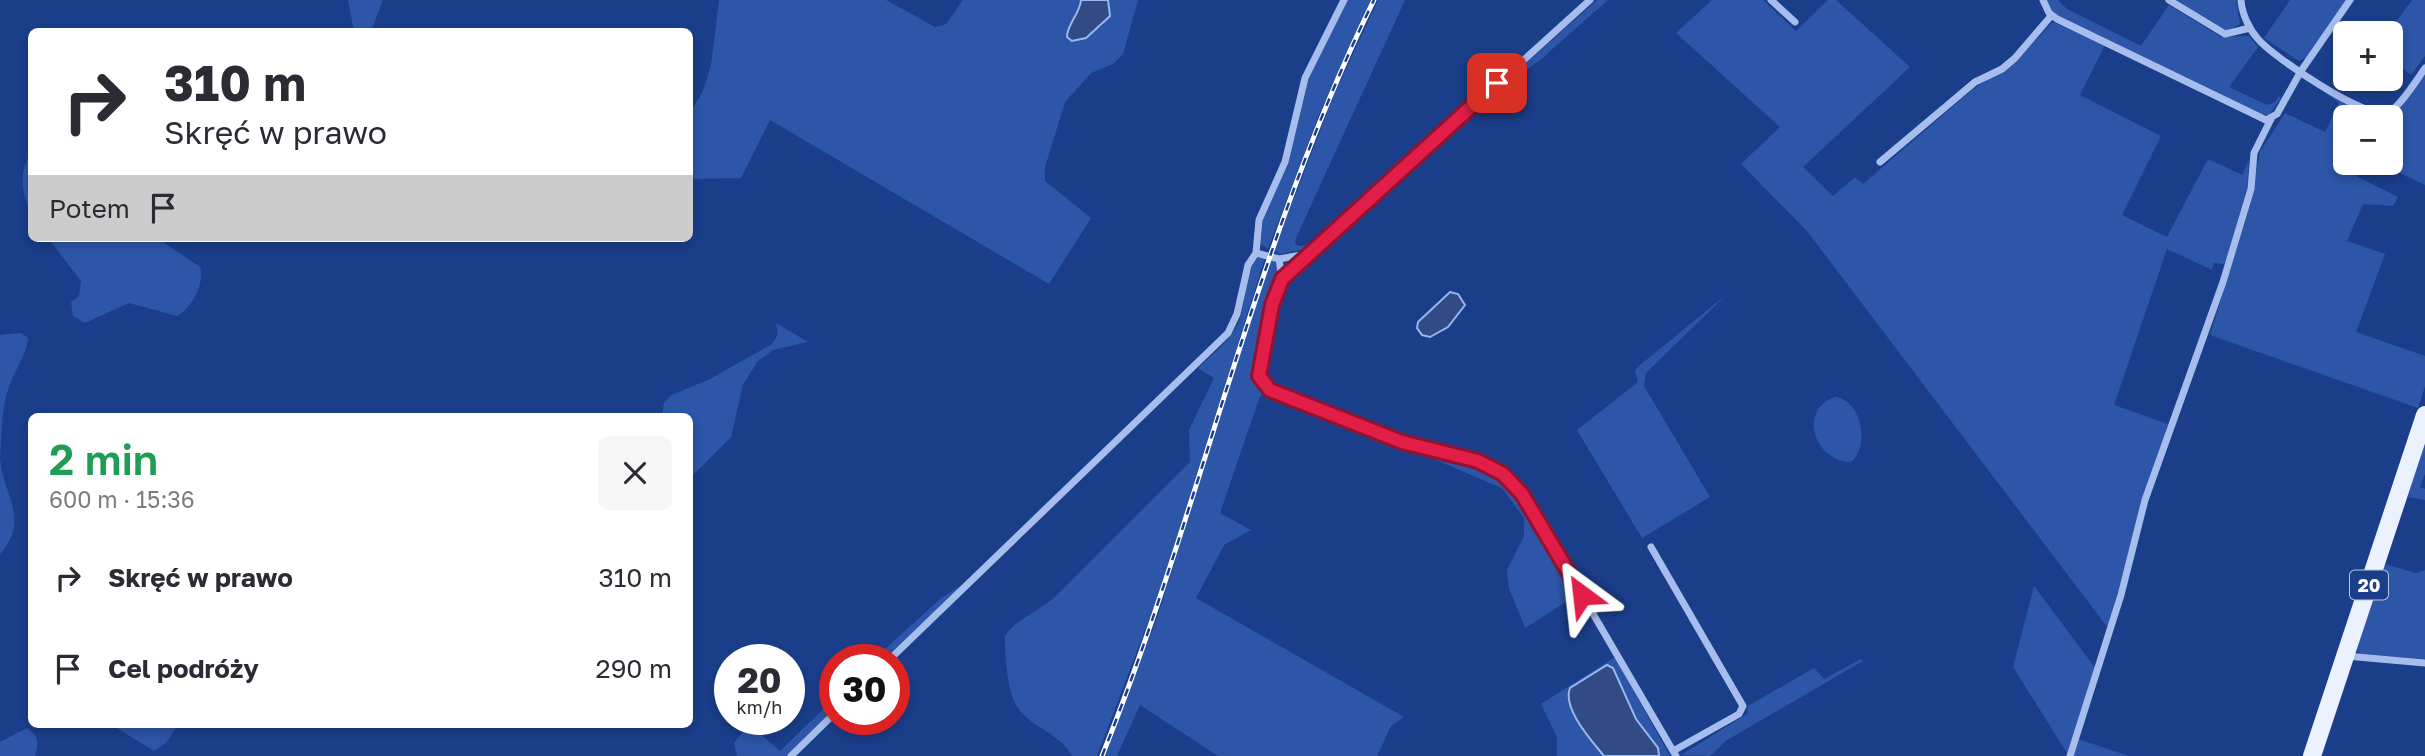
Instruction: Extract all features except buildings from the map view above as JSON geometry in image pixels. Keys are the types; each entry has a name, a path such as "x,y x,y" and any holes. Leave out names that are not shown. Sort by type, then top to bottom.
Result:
{"main road":[{"name":"20","path":"2312,756 2425,415"}],"street":[{"path":"906,644 1222,340 1233,324 1248,265 1256,253 1259,220 1283,170 1305,78 1344,0"},
{"path":"1590,0 1307,253 1282,279 1272,305 1268,337 1259,370 1263,385 1402,442 1487,465 1509,479 1541,524 1675,753 1739,715 1743,706 1651,547"},
{"path":"1771,0 1795,22"},
{"path":"2043,0 2051,16 2260,118 2271,119"},
{"path":"2169,0 2225,34 2250,27"},
{"path":"2241,0 2250,27 2263,44 2349,100 2386,113 2394,109 2425,68"},
{"path":"2070,756 2121,595 2145,500 2223,282 2251,188 2254,153 2271,119 2277,114 2301,71 2350,0"},
{"path":"1880,162 1975,82 2002,69 2015,58 2051,16"},
{"path":"1256,253 1279,259 1307,253"},
{"path":"1279,259 1282,279"},
{"path":"2346,655 2425,663"},
{"path":"791,756 819,729"}],"shaded area":[{"path":"348,0 383,0 372,28 353,28"},
{"path":"719,0 886,0 935,27 946,24 963,0 1081,0 1079,13 1067,30 1100,28 1110,16 1108,0 1138,0 1123,54 1113,64 1091,73 1065,102 1045,167 1045,181 1091,218 1049,284 770,120 741,178 693,179 693,108 703,91 711,65"},
{"path":"1081,0 1108,0 1110,16 1086,38 1072,41 1067,37 1068,32"},
{"path":"1347,0 1371,0 1318,117 1268,249 1260,244 1263,219 1288,165 1304,87"},
{"path":"1378,0 1405,0 1296,238 1295,244 1299,246 1312,244 1306,249 1279,254 1274,250 1335,92"},
{"path":"1597,0 1608,0 1539,61 1489,96"},
{"path":"1712,0 1763,0 1796,31 1828,0 1836,0 1910,67 1803,167 1833,196 1855,177 1863,184 1972,90 2017,60 2053,22 2105,45 2080,95 2161,136 2122,215 2167,237 2208,159 2242,175 2249,160 2247,189 2227,261 2224,264 2214,263 2212,270 2167,249 2114,405 2168,424 2144,497 2108,628 1807,231 1741,164 1780,127 1676,33"},
{"path":"2045,0 2058,0 2067,9 2141,46 2169,5 2221,37 2249,36 2258,47 2229,87 2267,105 2275,102 2279,96 2281,98 2269,115 2259,114 2062,19 2051,11"},
{"path":"2177,0 2236,0 2240,24 2226,31 2219,29"},
{"path":"2290,0 2346,0 2306,58 2299,61 2264,38"},
{"path":"2412,0 2425,0 2425,56 2411,75 2403,69 2403,21 2397,21"},
{"path":"2425,74 2425,185 2403,174 2403,105 2400,105"},
{"path":"2319,88 2352,105 2338,105 2339,103"},
{"path":"2285,113 2325,132 2333,115 2333,175 2354,175 2398,197 2393,206 2363,204 2347,241 2385,254 2356,332 2425,356 2425,386 2418,408 2210,335 2247,215 2260,152"},
{"path":"28,159 28,206 23,183"},
{"path":"51,242 163,242 200,267 201,273 196,295 188,307 177,316 129,303 85,323 73,316 71,302 79,296 81,281"},
{"path":"1258,258 1265,258 1160,591 1097,756 1072,756 1061,742 1024,715 1014,701 1006,663 1005,637 1020,621 1056,596 1190,462 1189,430 1214,378 1198,368 1221,347 1239,322 1249,272"},
{"path":"1270,258 1277,264 1278,278 1268,309 1255,378 1255,384 1265,394 1260,396 1220,513 1251,530 1224,545 1196,598 1404,717 1391,726 1377,756 1218,756 1140,705 1117,756 1104,756 1157,618"},
{"path":"1450,292 1458,294 1465,305 1448,327 1430,337 1422,335 1417,328 1418,322"},
{"path":"1726,295 1646,373 1644,386 1710,497 1642,538 1577,430 1638,382 1635,370 1640,365"},
{"path":"776,323 808,342 773,350 757,362 743,385 731,437 693,475 693,413 662,413 664,403 671,395 708,380 772,344 778,334"},
{"path":"21,333 28,338 6,398 0,457 0,335"},
{"path":"1835,397 1852,406 1860,425 1860,446 1851,462 1838,460 1828,454 1815,434 1816,413 1823,404"},
{"path":"2425,432 2425,474 2420,487 2425,489 2425,500 2408,497"},
{"path":"1429,457 1476,464 1504,479 1529,508 1577,595 1525,628 1509,588 1507,570 1524,536 1524,518 1502,488"},
{"path":"0,458 13,507 14,530 0,554"},
{"path":"2385,564 2416,573 2425,570 2425,659 2360,654 2357,650"},
{"path":"965,583 902,644 891,644 940,599"},
{"path":"2034,586 2096,669 2067,753 2013,667"},
{"path":"1615,657 1670,756 1557,756 1557,737 1541,704"},
{"path":"1861,659 1863,661 1727,740 1710,756 1681,755 1747,714 1748,706 1814,668 1824,679"},
{"path":"1607,665 1613,668 1636,719 1658,748 1659,756 1604,756 1574,715 1570,705 1570,688"},
{"path":"819,713 819,724 786,756 737,756 734,743 741,735 762,735 780,751 797,735 805,735 805,727"},
{"path":"27,728 37,740 35,756 0,756 0,742"},
{"path":"117,728 176,728 166,743 154,751"},
{"path":"2078,739 2129,756 2072,756"}],"railway":[{"path":"1102,756 1138,662 1295,185 1332,92 1374,0"}],"route":[{"path":"1497,83 1307,253 1282,279 1272,305 1259,376 1263,385 1270,390 1402,442 1478,461 1503,474 1522,494 1582,595"}]}
